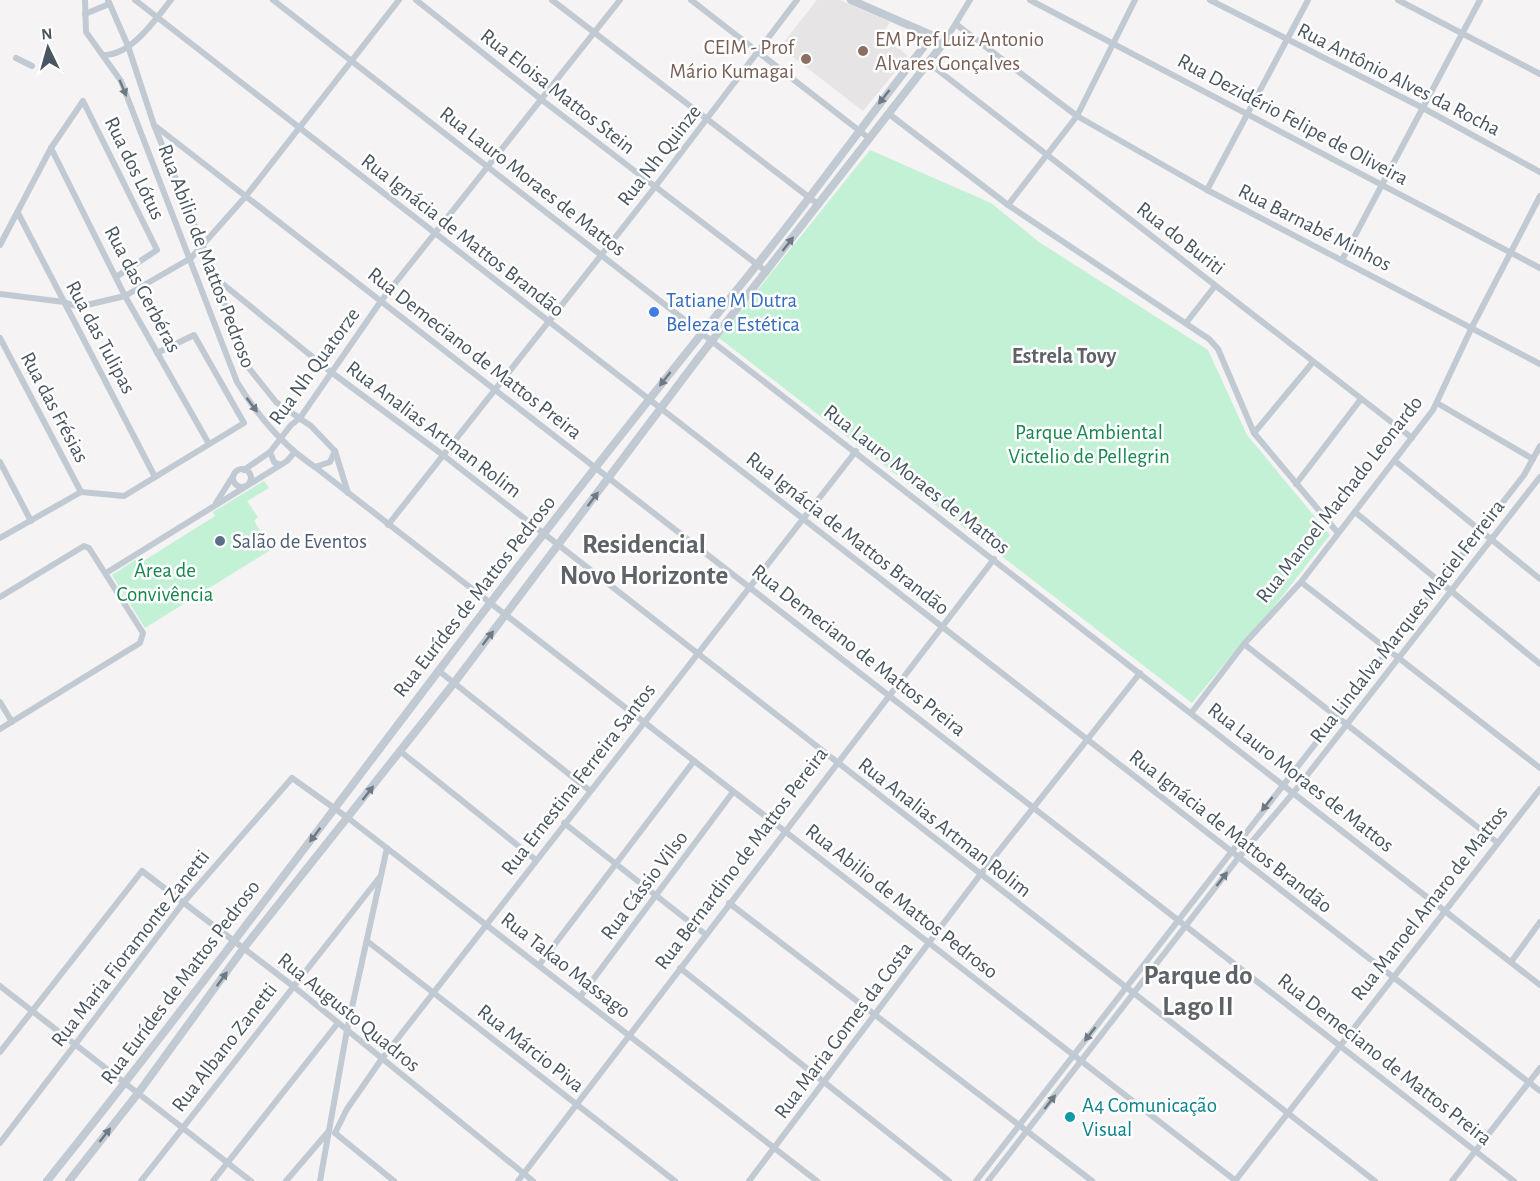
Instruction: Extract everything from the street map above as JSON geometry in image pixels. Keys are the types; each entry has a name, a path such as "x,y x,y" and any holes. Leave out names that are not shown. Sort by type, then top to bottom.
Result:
{"street":[{"name":"Rua Abilio de Mattos Pedroso","path":"85,0 86,32 120,81 237,382 249,402 281,441 1235,1181"},
{"name":"Rua Ignácia de Mattos Brandão","path":"135,0 1540,1091"},
{"path":"103,55 117,53 128,46 171,0"},
{"name":"Rua Lauro Moraes de Mattos","path":"273,0 1192,712 1540,985"},
{"path":"0,294 64,302 78,307 126,297 191,259 246,196 399,0"},
{"name":"Rua Eloisa Mattos Stein","path":"416,0 542,100 767,272"},
{"path":"552,0 706,121 819,205"},
{"name":"Rua Nh Quatorze","path":"234,474 244,470 270,452 272,446 281,441 285,431 300,418 381,301 620,0"},
{"path":"692,0 870,139"},
{"name":"Rua Nh Quinze","path":"388,525 655,187 796,0"},
{"path":"851,0 945,41 957,25 970,0"},
{"name":"Rua Dezidério Felipe de Oliveira","path":"1030,0 1540,268"},
{"path":"1008,205 1077,116 1135,0"},
{"name":"Rua Antônio Alves da Rocha","path":"1210,0 1423,108 1540,172"},
{"path":"1207,190 1308,0"},
{"path":"1398,0 1540,74"},
{"path":"1342,260 1480,0"},
{"name":"Rua Abilio de Mattos Pedroso","path":"108,2 128,46 154,125 204,246 213,276 249,367 256,380 276,402 325,438 335,451 348,494"},
{"path":"85,14 108,2"},
{"name":"Rua Barnabé Minhos","path":"957,25 1077,116 1207,190 1540,364"},
{"name":"Rua Eurídes de Mattos Pedroso","path":"47,1181 126,1082 544,534 701,333 758,264 858,129 933,35"},
{"name":"Rua Eurídes de Mattos Pedroso","path":"69,1181 139,1092 243,949 506,615 713,342 930,64 945,41"},
{"path":"16,57 32,66"},
{"name":"Rua do Buriti","path":"930,64 1412,438"},
{"name":"Rua dos Lótus","path":"51,148 83,101 157,250 116,277"},
{"path":"889,114 1008,205 1209,339 1218,349 1254,433 1338,533"},
{"name":"Rua Demeciano de Mattos Preira","path":"154,125 1514,1181"},
{"path":"0,245 51,148"},
{"name":"Rua das Gerbéras","path":"51,148 126,297 209,444"},
{"name":"Rua Manoel Machado Leonardo","path":"1192,712 1244,644 1301,582 1437,403 1472,327 1540,196"},
{"name":"Rua das Tulipas","path":"18,213 155,477"},
{"name":"Rua Analias Artman Rolim","path":"213,276 331,372 699,654 1375,1181"},
{"path":"1186,323 1215,286"},
{"path":"0,538 81,492 124,496 244,423 194,335 158,353"},
{"name":"Rua das Frésias","path":"0,338 81,492"},
{"path":"1254,433 1312,362"},
{"path":"1296,484 1361,399"},
{"path":"1437,403 1533,459"},
{"name":"Rua Lindalva Marques Maciel Ferreira","path":"976,1181 1524,475 1540,446"},
{"path":"315,467 330,462 335,451"},
{"name":"Rua Ernestina Ferreira Santos","path":"332,1132 381,1060 642,722 699,654 856,451"},
{"path":"270,452 274,462 280,465"},
{"path":"106,573 280,465 294,453"},
{"path":"1395,461 1540,579"},
{"path":"0,462 31,521"},
{"path":"244,470 250,475 247,484"},
{"path":"234,474 236,485 247,484"},
{"path":"212,508 234,474"},
{"name":"Rua Lindalva Marques Maciel Ferreira","path":"988,1181 1239,857 1294,792 1540,477"},
{"path":"1355,512 1540,664"},
{"path":"0,597 84,546 89,548 144,633 140,643 0,729"},
{"name":"Rua Bernardino de Mattos Pereira","path":"518,1181 994,559"},
{"path":"1301,582 1540,768"},
{"path":"1244,644 1498,843"},
{"path":"439,670 589,790"},
{"name":"Rua Maria Gomes da Costa","path":"749,1181 980,875 1140,673"},
{"path":"0,702 12,722"},
{"path":"400,752 536,860"},
{"path":"539,965 693,761"},
{"name":"Rua Takao Massago","path":"292,778 348,818 817,1181"},
{"name":"Rua Maria Fioramonte Zanetti","path":"0,1143 183,903 292,778"},
{"name":"Rua Manoel Amaro de Mattos","path":"1235,1181 1392,976 1540,789"},
{"name":"Rua Cássio Vilso","path":"580,997 733,792"},
{"path":"564,823 705,934"},
{"path":"320,1181 332,1132 347,1030 387,849"},
{"name":"Rua Augusto Quadros","path":"32,1011 142,871 293,986 381,1060 533,1181"},
{"name":"Rua Albano Zanetti","path":"141,1181 379,878"},
{"path":"729,903 1092,1181"},
{"path":"1511,962 1540,922"},
{"name":"Rua Márcio Piva","path":"367,941 675,1181"},
{"path":"680,968 949,1181"},
{"path":"0,986 251,1181"},
{"path":"0,1052 32,1011"},
{"path":"213,1181 338,1023"},
{"path":"1452,1181 1540,1068"},
{"path":"286,1181 332,1132"},
{"path":"332,1132 394,1181"}],"shaded area":[{"name":"EM Pref Luiz Antonio Alvares Gonçalves","path":"817,0 840,0 890,22 882,34 908,56 863,111 780,47"}],"green space":[{"name":"Parque Ambiental Victelio de Pellegrin","path":"870,150 991,203 1039,242 1208,350 1247,435 1330,535 1241,649 1236,650 1192,703 719,338"},
{"name":"Área de Convivência","path":"264,481 269,488 247,501 258,517 254,521 272,549 145,628 112,575 138,558 142,562 215,516 213,512"}],"place":[{"name":"EM Pref Luiz Antonio Alvares Gonçalves","path":"863,51"},
{"name":"CEIM - Prof Mário Kumagai","path":"806,59"},
{"name":"Tatiane M Dutra Beleza e Estética","path":"654,312"},
{"name":"Salão de Eventos","path":"220,541"},
{"name":"A4 Comunicação Visual","path":"1070,1117"}],"district":[{"name":"Estrela Tovy","path":"1064,355"},
{"name":"Residencial Novo Horizonte","path":"644,560"},
{"name":"Parque do Lago II","path":"1198,990"}]}
